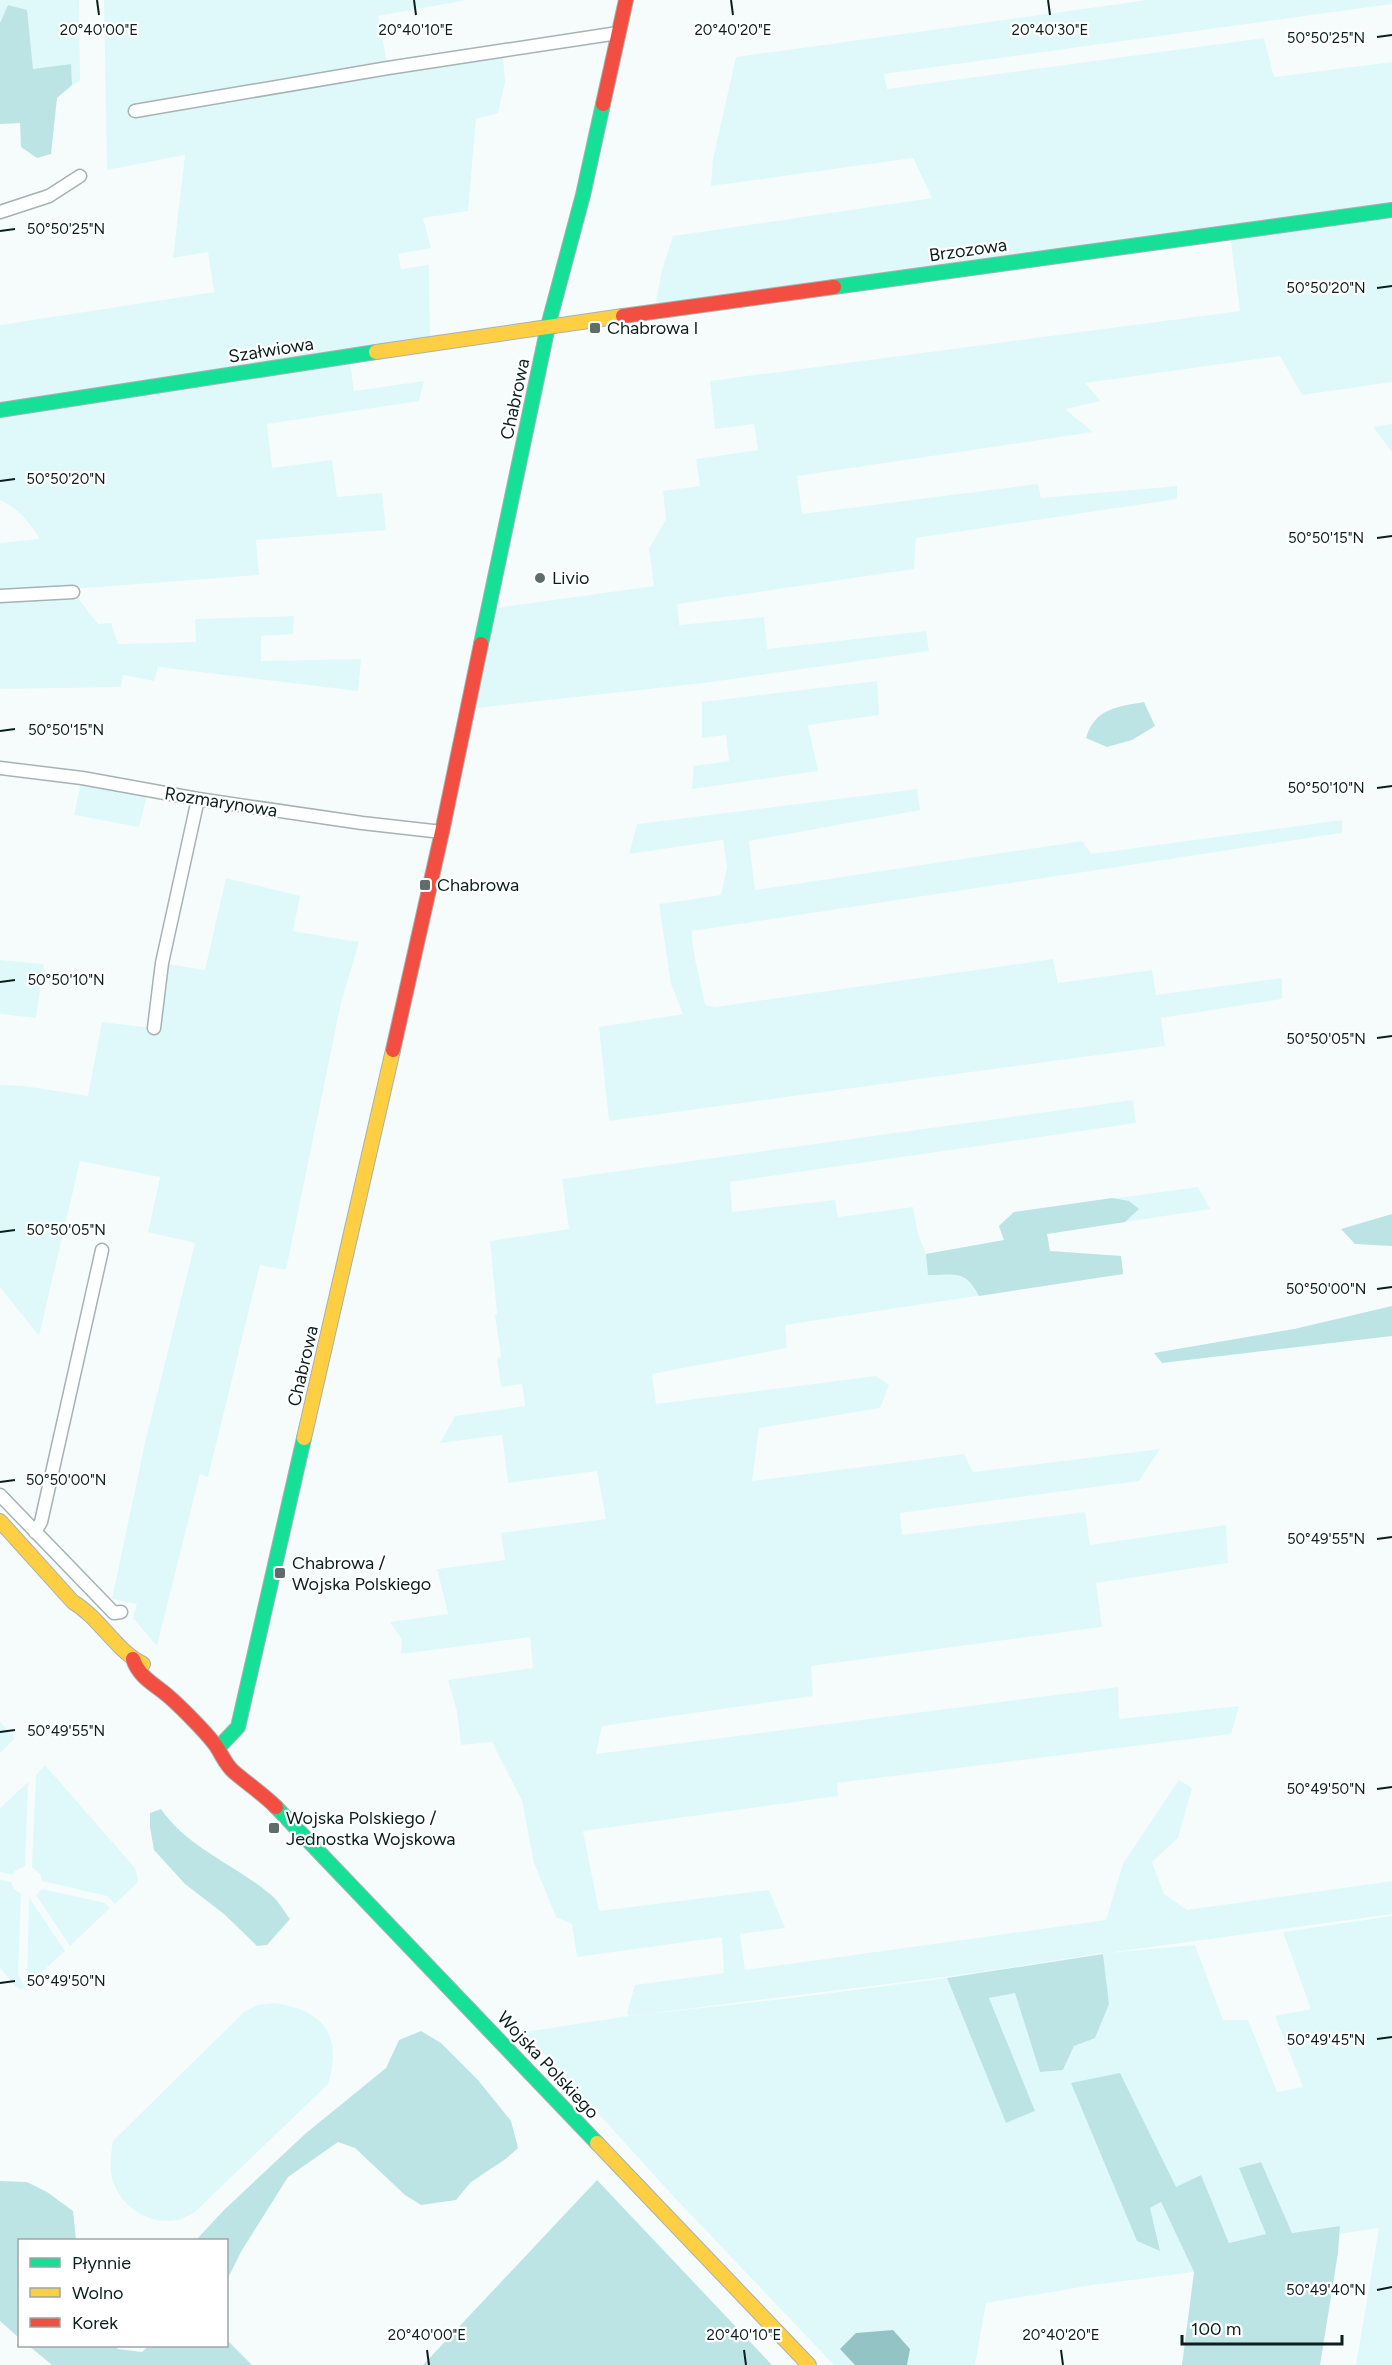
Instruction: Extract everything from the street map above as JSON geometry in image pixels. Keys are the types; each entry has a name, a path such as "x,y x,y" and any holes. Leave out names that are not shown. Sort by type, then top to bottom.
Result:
{"street":[{"name":"Chabrowa","path":"218,1748 238,1727 246,1695 442,832 548,326 583,195 626,0"},
{"path":"135,111 388,68 618,33"},
{"path":"0,212 49,196 80,176"},
{"name":"Brzozowa","path":"548,326 1392,210"},
{"name":"Szałwiowa","path":"0,410 548,326"},
{"path":"0,596 73,592"},
{"name":"Rozmarynowa","path":"0,768 82,778 198,799 362,823 442,832"},
{"path":"154,1028 162,963 198,799"},
{"path":"36,1532 41,1522 102,1250"},
{"path":"0,1495 114,1613 121,1612"},
{"name":"Wojska Polskiego","path":"0,1521 73,1602 88,1611 133,1659 136,1668 149,1682 167,1695 218,1748 223,1760 234,1772 261,1792 808,2365"}],"shaded area":[{"path":"0,0 79,0 80,81 72,85 70,64 33,70 8,5 0,23"},
{"path":"104,0 467,0 378,16 388,68 503,56 505,82 498,113 476,119 468,211 423,218 431,248 398,254 401,269 429,265 430,338 655,307 662,270 673,236 932,198 913,158 711,186 713,159 736,57 1147,0 1392,0 1392,4 884,74 887,89 1264,38 1274,77 1392,62 1392,382 1302,395 1280,356 1085,383 1101,401 1065,409 1093,432 797,476 802,514 1038,484 1041,498 1177,486 1177,499 916,538 914,569 677,604 679,625 764,617 767,649 926,631 929,651 704,683 468,709 489,609 654,586 649,549 666,519 663,491 700,486 696,459 758,450 754,424 715,429 710,381 1240,311 1230,235 350,362 354,391 424,381 419,401 267,424 272,468 332,460 337,497 382,493 386,530 256,540 259,575 71,589 98,624 111,623 118,644 196,642 195,619 294,616 293,634 261,636 261,661 361,659 358,691 158,667 154,681 123,675 121,687 0,689 0,543 40,539 23,516 0,500 0,325 214,292 208,252 173,258 185,155 107,170"},
{"path":"8,5 27,10 33,69 71,64 72,85 57,98 51,154 37,158 21,147 20,123 0,124 0,23"},
{"path":"1392,424 1392,452 1373,427"},
{"path":"877,681 879,715 808,725 818,771 692,789 694,766 729,761 726,735 702,738 702,702"},
{"path":"1144,702 1155,726 1132,740 1107,747 1086,738 1095,720 1101,715 1116,708"},
{"path":"82,778 198,799 147,796 139,827 74,815"},
{"path":"917,789 920,810 749,841 755,890 1082,841 1091,854 1342,820 1342,833 692,931 695,959 705,1005 715,1007 1053,959 1058,983 1152,970 1156,995 1282,978 1282,999 1161,1018 1165,1046 609,1121 599,1027 683,1014 671,984 659,904 721,895 727,867 723,840 629,854 637,824"},
{"path":"226,878 300,896 293,931 359,942 341,1003 286,1270 260,1265 208,1477 200,1474 157,1646 133,1618 137,1604 112,1599 146,1438 195,1243 148,1232 160,1177 80,1161 39,1336 0,1287 0,1085 24,1086 88,1096 102,1022 153,1028 162,963 205,970"},
{"path":"0,960 44,964 36,1018 0,1014"},
{"path":"1133,1100 1136,1123 730,1182 732,1212 835,1200 838,1217 913,1207 918,1234 926,1254 1004,1240 999,1226 1014,1212 1198,1187 1210,1209 1047,1234 1050,1251 1121,1256 1123,1274 785,1325 787,1348 652,1374 656,1404 876,1376 889,1385 880,1408 759,1428 752,1481 964,1454 973,1472 1160,1449 1139,1481 900,1513 902,1535 1085,1512 1090,1545 1226,1525 1228,1563 1096,1583 1102,1627 811,1666 813,1696 602,1726 596,1754 1118,1687 1119,1719 1239,1706 1231,1734 837,1783 838,1796 583,1831 599,1911 769,1890 785,1928 740,1934 745,1970 1106,1920 1123,1864 1179,1780 1192,1788 1178,1838 1152,1862 1164,1894 1187,1910 1392,1881 1392,1914 1107,1953 1195,1945 1223,2020 1248,2020 1277,2092 1303,2087 1275,2016 1311,2009 1283,1932 1392,1916 1392,2365 1356,2365 1379,2228 1339,2234 1339,2226 1292,2233 1260,2162 1239,2168 1267,2234 1229,2243 1201,2175 1176,2188 1150,2208 1161,2202 1194,2272 1093,2285 986,2303 975,2365 834,2365 674,2197 524,2032 629,2016 627,2013 635,1985 724,1973 722,1937 577,1957 572,1924 556,1917 534,1863 522,1801 492,1742 461,1745 457,1712 448,1680 533,1668 530,1637 401,1654 402,1640 390,1622 448,1614 437,1569 505,1560 501,1533 606,1519 597,1471 508,1483 502,1435 440,1443 455,1416 525,1406 522,1384 501,1387 497,1358 501,1357 495,1315 497,1314 490,1241 569,1229 562,1179","holes":["1103,1953 1109,2004 1074,2046 1063,2070 1040,2071 1015,1992 989,1998 1035,2111 1006,2122 947,1978 630,2016 976,1973"]},
{"path":"1112,1198 1129,1201 1139,1209 1125,1222 1047,1234 1050,1251 1121,1256 1123,1274 979,1296 964,1277 928,1275 926,1254 1004,1240 999,1226 1014,1212"},
{"path":"1392,1214 1392,1246 1355,1244 1341,1229"},
{"path":"1392,1306 1392,1336 1162,1363 1154,1353 1294,1329"},
{"path":"0,1722 15,1738 0,1753"},
{"path":"45,1765 135,1868 137,1883 115,1904 107,1896 42,1881 40,1874 32,1867 36,1775"},
{"path":"28,1782 25,1866 12,1875 0,1872 0,1808"},
{"path":"161,1809 184,1835 256,1883 278,1902 290,1919 267,1945 257,1946 224,1914 185,1884 154,1850 150,1813"},
{"path":"0,1880 11,1882 14,1889 21,1894 18,1975 25,1987 22,1990 17,1988 0,1968"},
{"path":"42,1889 105,1903 110,1908 70,1946 36,1895"},
{"path":"29,1897 65,1951 31,1982 27,1977"},
{"path":"1103,1954 1109,2004 1095,2038 1074,2046 1063,2070 1040,2072 1015,1993 989,1998 1035,2111 1006,2123 947,1978"},
{"path":"274,2003 306,2012 325,2028 331,2039 333,2052 328,2084 194,2213 166,2221 146,2217 137,2212 121,2197 112,2178 110,2164 113,2141 245,2011 258,2005"},
{"path":"421,2031 441,2043 478,2080 511,2121 518,2148 471,2182 456,2200 421,2205 405,2195 355,2148 338,2142 288,2177 242,2250 228,2278 228,2239 197,2239 224,2210 305,2134 386,2068 399,2040"},
{"path":"1120,2073 1176,2187 1201,2175 1229,2243 1266,2234 1239,2168 1261,2162 1292,2233 1340,2226 1338,2253 1320,2365 1182,2365 1194,2272 1161,2202 1150,2208 1160,2251 1137,2241 1071,2083"},
{"path":"597,2180 772,2365 423,2365"},
{"path":"0,2181 27,2182 47,2192 73,2211 76,2239 18,2239 18,2337 0,2321"},
{"path":"893,2330 910,2349 907,2365 855,2365 840,2349 856,2333"},
{"path":"228,2341 252,2365 52,2365 30,2347 116,2347 142,2352 147,2347 228,2347"}],"traffic: fast":[{"path":"481,644 548,326 583,195 603,104"},
{"path":"834,287 1392,210"},
{"path":"0,410 376,352"},
{"path":"218,1748 238,1727 304,1438"},
{"path":"276,1807 597,2143"}],"traffic: slow":[{"path":"376,352 623,316"},
{"path":"304,1438 393,1050"},
{"path":"0,1521 73,1602 91,1616 124,1651 143,1664"},
{"path":"597,2143 809,2365"}],"traffic: jam":[{"path":"603,104 626,0"},
{"path":"623,316 834,287"},
{"path":"393,1050 481,644"},
{"path":"133,1659 143,1675 209,1737 231,1769 276,1807"}],"place":[{"name":"Chabrowa I","path":"595,328"},
{"name":"Livio","path":"540,578"},
{"name":"Chabrowa","path":"425,885"},
{"name":"Chabrowa / Wojska Polskiego","path":"280,1573"},
{"name":"Wojska Polskiego / Jednostka Wojskowa","path":"274,1828"}]}
